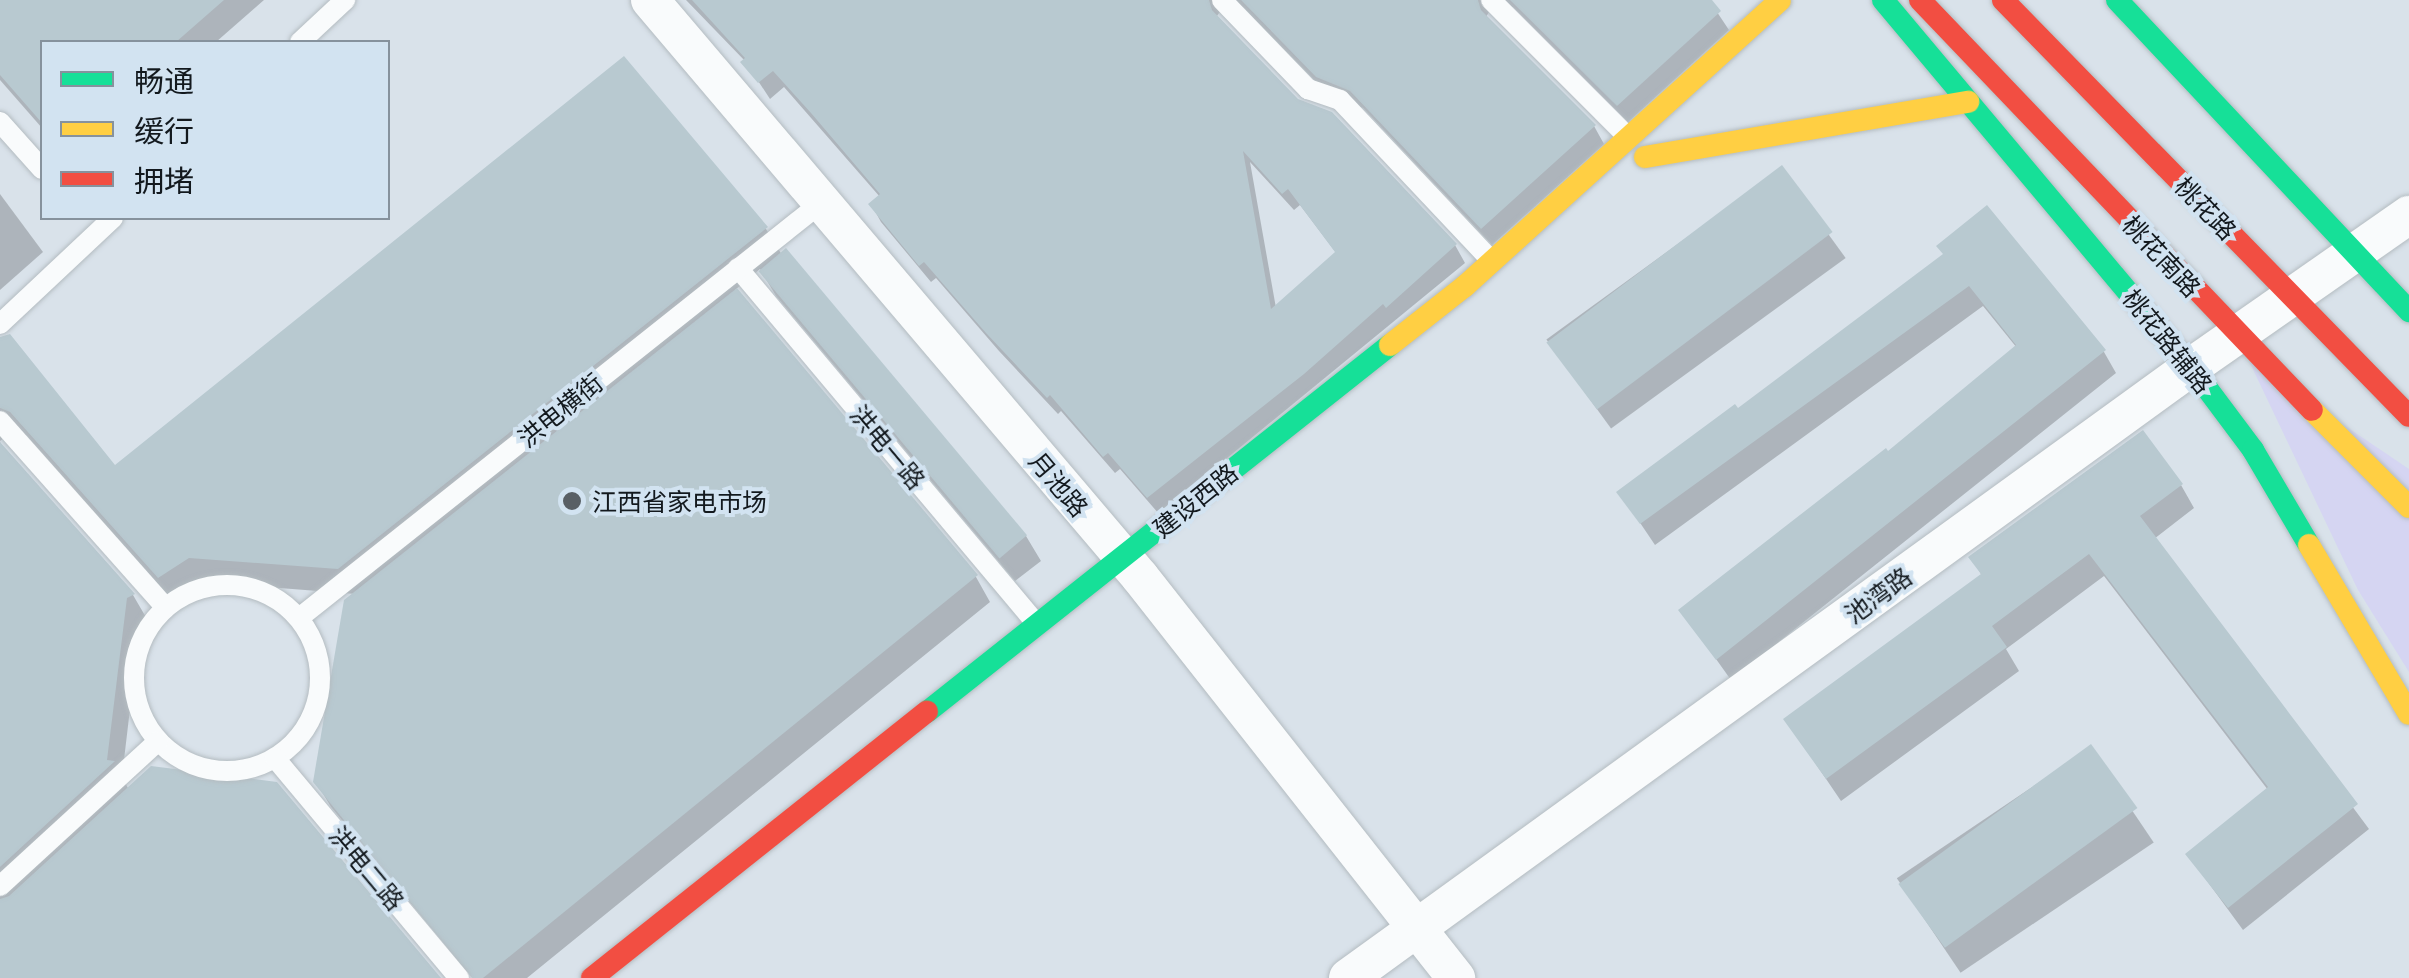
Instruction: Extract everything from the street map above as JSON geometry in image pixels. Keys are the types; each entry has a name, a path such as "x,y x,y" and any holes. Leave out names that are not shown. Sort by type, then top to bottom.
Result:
{"main road":[{"name":"桃花路辅路","path":"1883,0 2192,367 2253,450 2409,714"},
{"name":"桃花南路","path":"1920,0 2237,335 2409,506"},
{"name":"桃花路","path":"2003,0 2399,400 2409,416"},
{"path":"2117,0 2409,310"},
{"name":"建设西路","path":"592,978 1038,626 1136,572 1492,261 1767,5"},
{"path":"1674,131 1639,164 1968,102"}],"street":[{"name":"月池路","path":"650,0 1136,572 1456,978"},
{"name":"池湾路","path":"1348,978 2192,367 2409,215"}],"lane":[{"path":"302,40 345,0"},
{"path":"1222,0 1308,89 1340,100 1492,261"},
{"path":"1491,0 1628,137"},
{"path":"0,122 40,167"},
{"name":"洪电横街","path":"299,618 821,202"},
{"path":"0,324 100,222"},
{"name":"洪电一路","path":"738,268 1038,626"},
{"path":"0,420 165,607"},
{"path":"234,586 277,598 299,618 315,646 320,677 316,709 300,737 275,758 245,770 213,771 183,761 158,742 141,716 133,688 136,658 146,630 165,607 191,592 234,586"},
{"path":"0,886 158,742"},
{"name":"洪电二路","path":"275,758 458,978"}],"shaded area":[{"path":"2249,361 2409,469 2409,672 2358,590"}],"building":[{"path":"0,0 224,0 178,40 40,40 40,121 0,75"},
{"path":"692,0 1209,0 1212,10 1298,99 1332,112 1457,244 1386,308 1383,304 1304,374 1147,498 1108,453 1103,457 1050,395 1047,398 924,262 919,266 868,204 880,194 773,71 758,83 740,62 745,58","holes":["1243,151 1282,194 1288,189 1335,252 1271,309"]},
{"path":"1241,0 1478,0 1481,10 1596,125 1481,229 1350,91 1316,77"},
{"path":"1510,0 1712,0 1721,11 1617,106"},
{"path":"624,56 768,227 338,569 189,558 158,578 10,412 0,408 0,337 10,334 115,465"},
{"path":"1782,165 1833,232 1597,410 1546,343"},
{"path":"1987,205 2106,350 1716,660 1678,610 1886,448 1888,451 2016,345 1969,286 1640,524 1616,492 1735,404 1738,408 1943,254 1936,246"},
{"path":"786,248 1027,535 999,558 758,271"},
{"path":"737,288 978,575 483,978 472,978 313,782 344,600"},
{"path":"2143,430 2183,484 2140,516 2358,804 2228,908 2185,854 2268,787 2089,554 1992,626 2007,647 1826,779 1783,719 1981,574 1968,557"},
{"path":"0,442 135,594 127,598 107,760 115,761 0,867"},
{"path":"2091,744 2137,808 1945,948 1898,884"},
{"path":"151,766 277,782 441,978 0,978 0,899 9,896"}],"traffic: fast":[{"path":"1883,0 2191,367 2253,450 2309,545"},
{"path":"2117,0 2409,311"},
{"path":"927,712 1390,345"}],"traffic: slow":[{"path":"1390,345 1465,286 1780,0"},
{"path":"1645,157 1968,102"},
{"path":"2312,410 2409,507"},
{"path":"2309,545 2409,714"}],"traffic: jam":[{"path":"1920,0 2312,410"},
{"path":"2003,0 2409,416"},
{"path":"592,978 927,712"}],"place":[{"name":"江西省家电市场","path":"572,501"}]}
